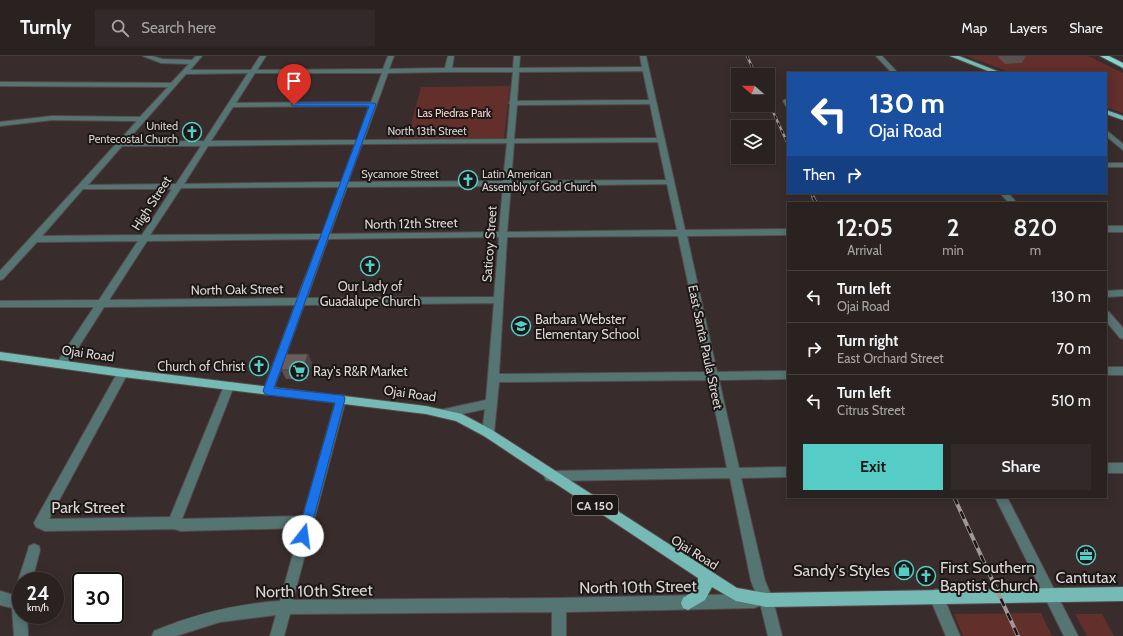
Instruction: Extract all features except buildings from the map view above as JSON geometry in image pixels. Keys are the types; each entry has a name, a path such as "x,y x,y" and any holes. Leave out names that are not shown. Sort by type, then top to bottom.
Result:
{"highway":[{"path":"1104,56 1123,66"},
{"path":"1118,56 1123,59"}],"main road":[{"path":"953,56 997,72"},
{"path":"1107,112 1123,118"},
{"name":"Ojai Road","path":"0,356 123,373 340,399 444,413 458,417 488,433 550,476 704,575 736,594 766,600"},
{"path":"688,603 706,588 704,575"},
{"name":"North 10th Street","path":"766,600 1049,594 1123,594"}],"street":[{"path":"146,56 161,61 196,59"},
{"name":"High Street","path":"62,364 263,56"},
{"path":"268,391 390,56"},
{"path":"448,71 451,56"},
{"name":"Saticoy Street","path":"488,433 494,378 512,103 517,56"},
{"name":"East Santa Paula Street","path":"643,56 758,581 766,600 776,636"},
{"path":"879,56 894,72"},
{"path":"0,277 196,59"},
{"path":"184,72 645,69"},
{"path":"0,84 173,85"},
{"path":"512,103 653,102"},
{"path":"231,105 373,104"},
{"path":"0,124 52,118 142,119"},
{"path":"1109,134 1123,137"},
{"path":"1109,134 1123,148"},
{"name":"North 13th Street","path":"120,144 662,140"},
{"path":"1107,165 1123,165"},
{"name":"Sycamore Street","path":"81,187 671,182"},
{"path":"1005,194 1012,202"},
{"path":"1107,229 1123,229"},
{"name":"North 12th Street","path":"34,239 787,232"},
{"path":"1107,294 1123,293"},
{"name":"North Oak Street","path":"0,304 499,300"},
{"path":"1107,315 1123,335"},
{"path":"1107,371 1123,371"},
{"name":"Park Street","path":"123,373 40,523 45,525 174,523 181,525 307,522"},
{"path":"494,378 787,375"},
{"path":"174,523 229,386"},
{"path":"277,636 340,399"},
{"path":"444,413 452,410 492,403"},
{"path":"1107,468 1123,468"},
{"path":"550,476 787,472"},
{"path":"1001,498 1071,636"},
{"path":"28,572 34,550"},
{"path":"936,596 953,636"},
{"path":"0,598 12,599"},
{"name":"North 10th Street","path":"159,636 196,621 219,615 255,609 285,607 559,605 750,602 766,600"},
{"path":"559,605 559,636"},
{"path":"20,624 20,636"}],"green space":[{"path":"966,56 1088,56 1123,73 1123,113 1107,107 1107,72 1009,72"},
{"name":"Las Piedras Park","path":"510,86 504,138 398,139 400,132 411,124 421,87"},
{"path":"1041,613 1052,636 963,636 954,614"},
{"path":"1075,614 1102,614 1114,636 1087,636"}],"railway":[{"path":"747,56 753,68"},
{"path":"773,112 787,142"},
{"path":"812,194 814,198"},
{"path":"813,197 816,202"},
{"path":"954,498 1018,636"}],"place":[{"name":"United Pentecostal Church","path":"192,132"},
{"name":"Latin American Assembly of God Church","path":"468,180"},
{"name":"Our Lady of Guadalupe Church","path":"370,266"},
{"name":"Barbara Webster Elementary School","path":"521,326"},
{"name":"Church of Christ","path":"259,366"},
{"name":"Ray's R&R Market","path":"299,371"},
{"name":"Cantutax","path":"1086,555"},
{"name":"Sandy's Styles","path":"904,570"},
{"name":"First Southern Baptist Church","path":"926,576"}],"route":[{"path":"294,105 373,104 268,391 340,399 303,536"}]}
